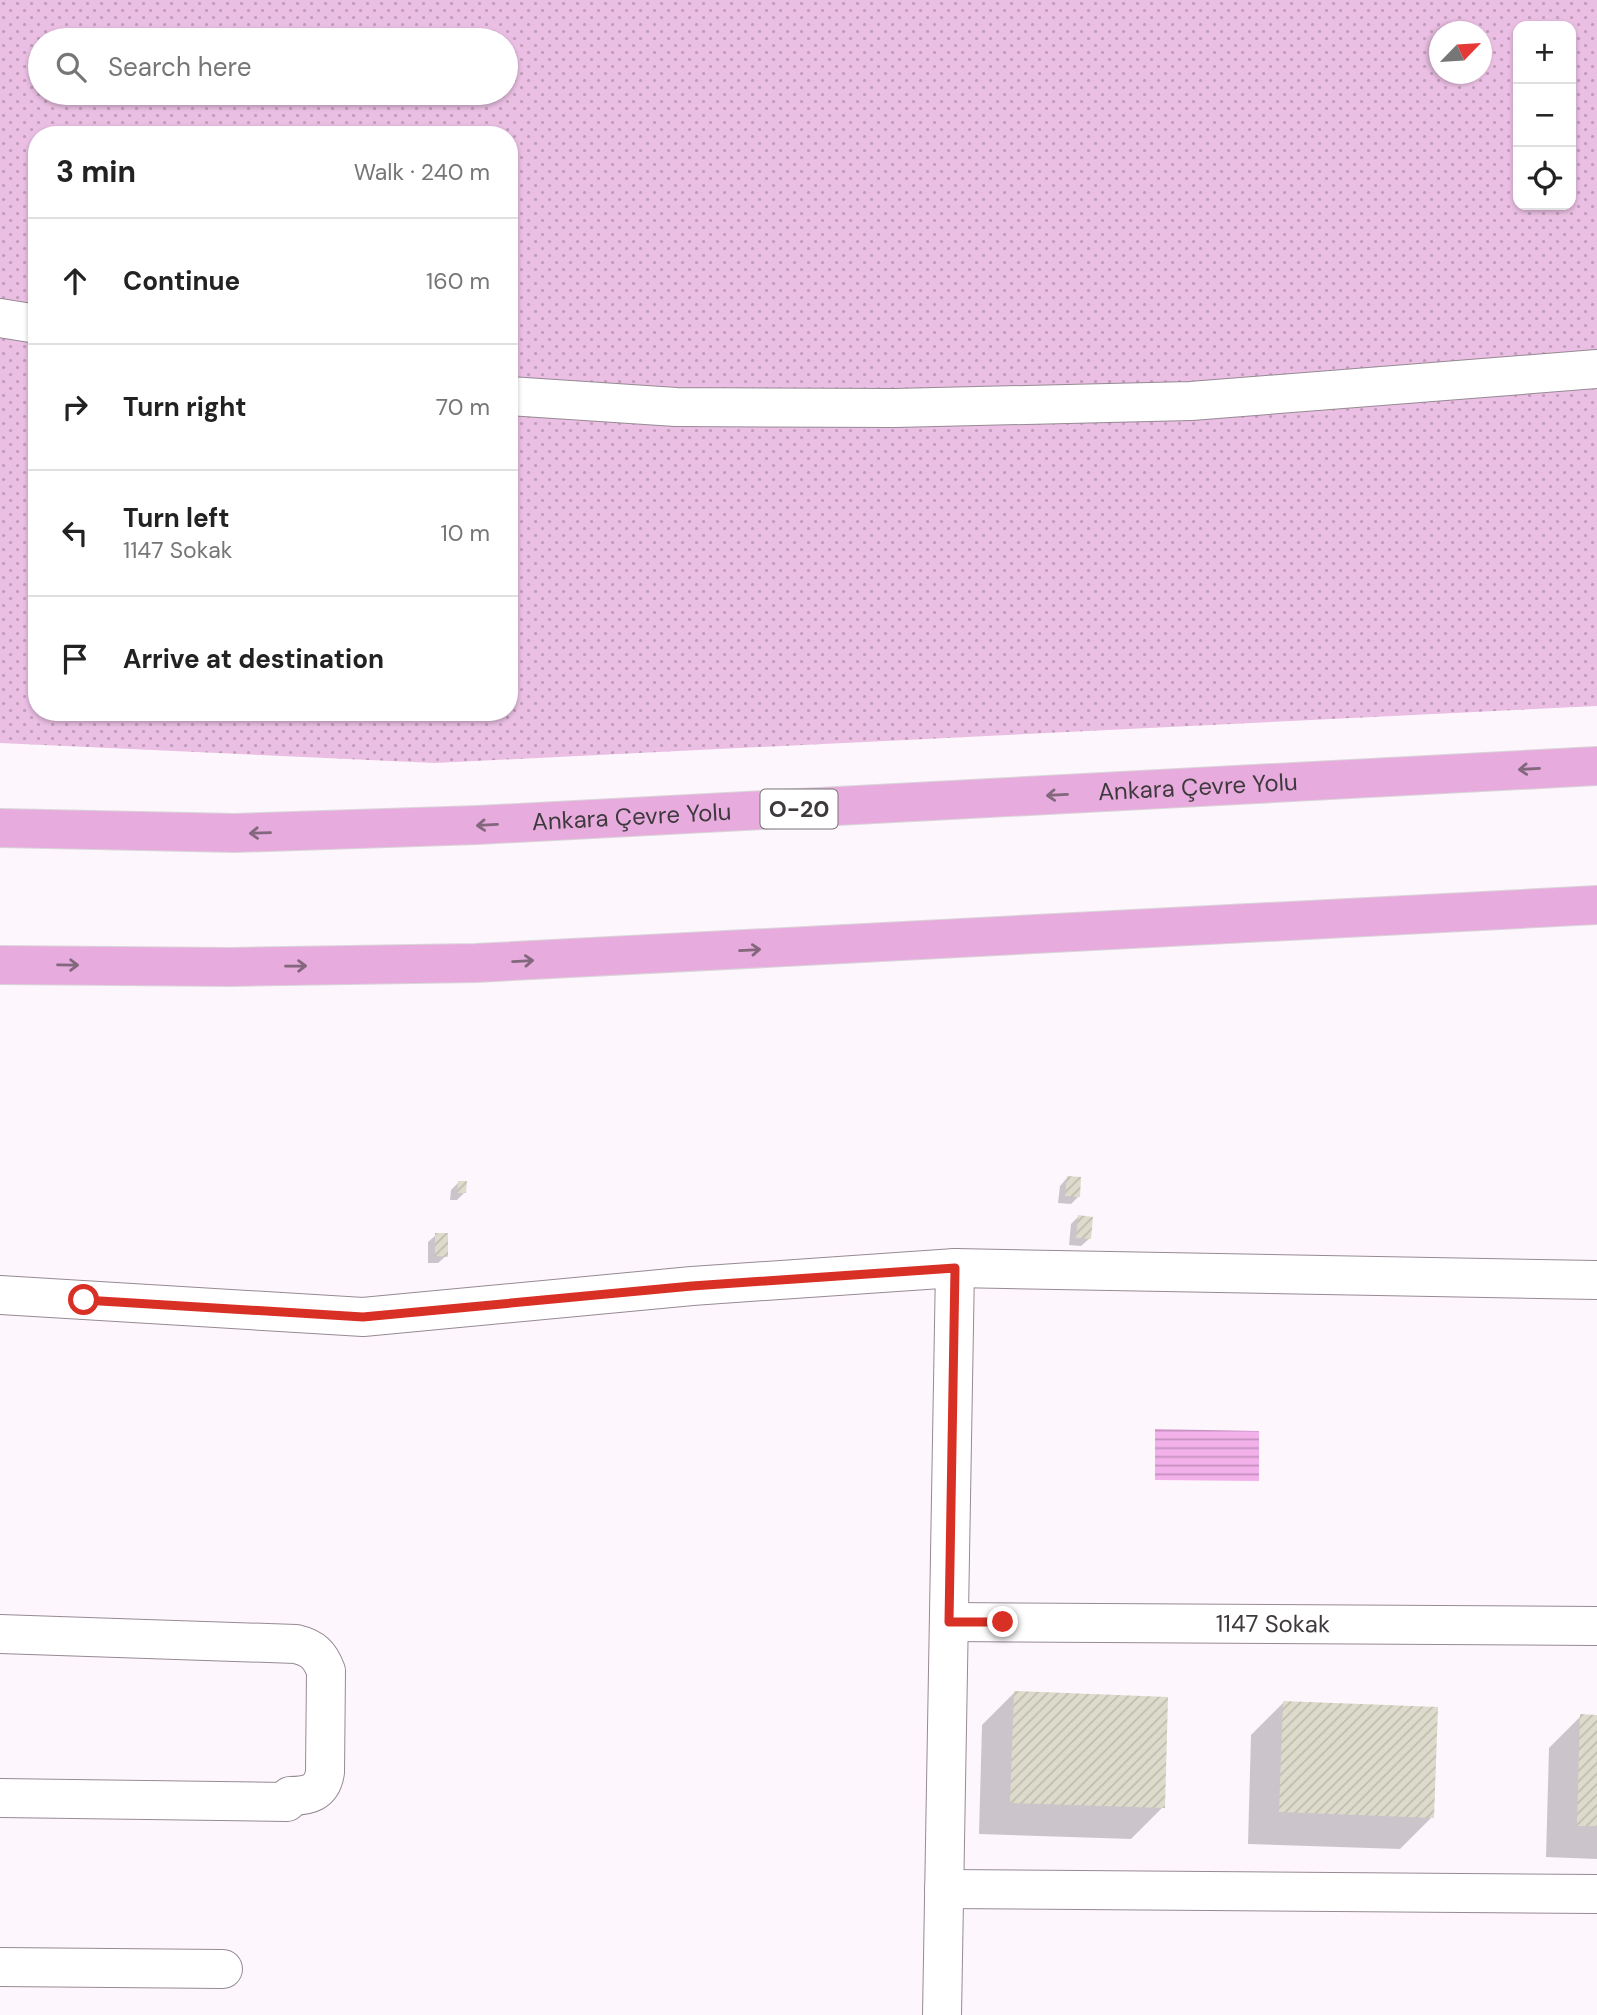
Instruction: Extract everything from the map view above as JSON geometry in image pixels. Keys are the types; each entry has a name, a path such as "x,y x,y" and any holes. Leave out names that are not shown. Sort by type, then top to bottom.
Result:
{"highway":[{"name":"Ankara Çevre Yolu","path":"0,828 235,833 478,825 1597,766"},
{"path":"0,965 230,967 476,963 1597,905"}],"street":[{"path":"0,318 28,323"},
{"path":"518,397 676,407 895,408 1191,401 1597,369"},
{"path":"942,2015 955,1268"},
{"path":"0,1295 363,1317 692,1286 955,1268 1597,1280"},
{"name":"1147 Sokak","path":"949,1622 1597,1626"},
{"path":"0,1634 296,1644 314,1650 326,1671 324,1781 306,1796 288,1799 0,1798"},
{"path":"944,1889 1597,1894"},
{"path":"0,1967 223,1969"}],"shaded area":[{"path":"0,0 1597,0 1597,706 435,763 0,743"},
{"path":"1155,1429 1259,1431 1259,1481 1155,1480"}],"building":[{"path":"1067,1176 1081,1177 1080,1197 1065,1196"},
{"path":"458,1181 467,1181 466,1193 457,1193"},
{"path":"1078,1215 1093,1217 1091,1239 1076,1238"},
{"path":"435,1233 448,1233 448,1257 435,1256"},
{"path":"1014,1691 1168,1697 1165,1808 1010,1803"},
{"path":"1283,1701 1438,1707 1434,1818 1279,1812"},
{"path":"1580,1714 1597,1715 1597,1826 1577,1826"}],"route":[{"path":"84,1300 363,1317 692,1286 955,1268 949,1622 1003,1622"}]}
